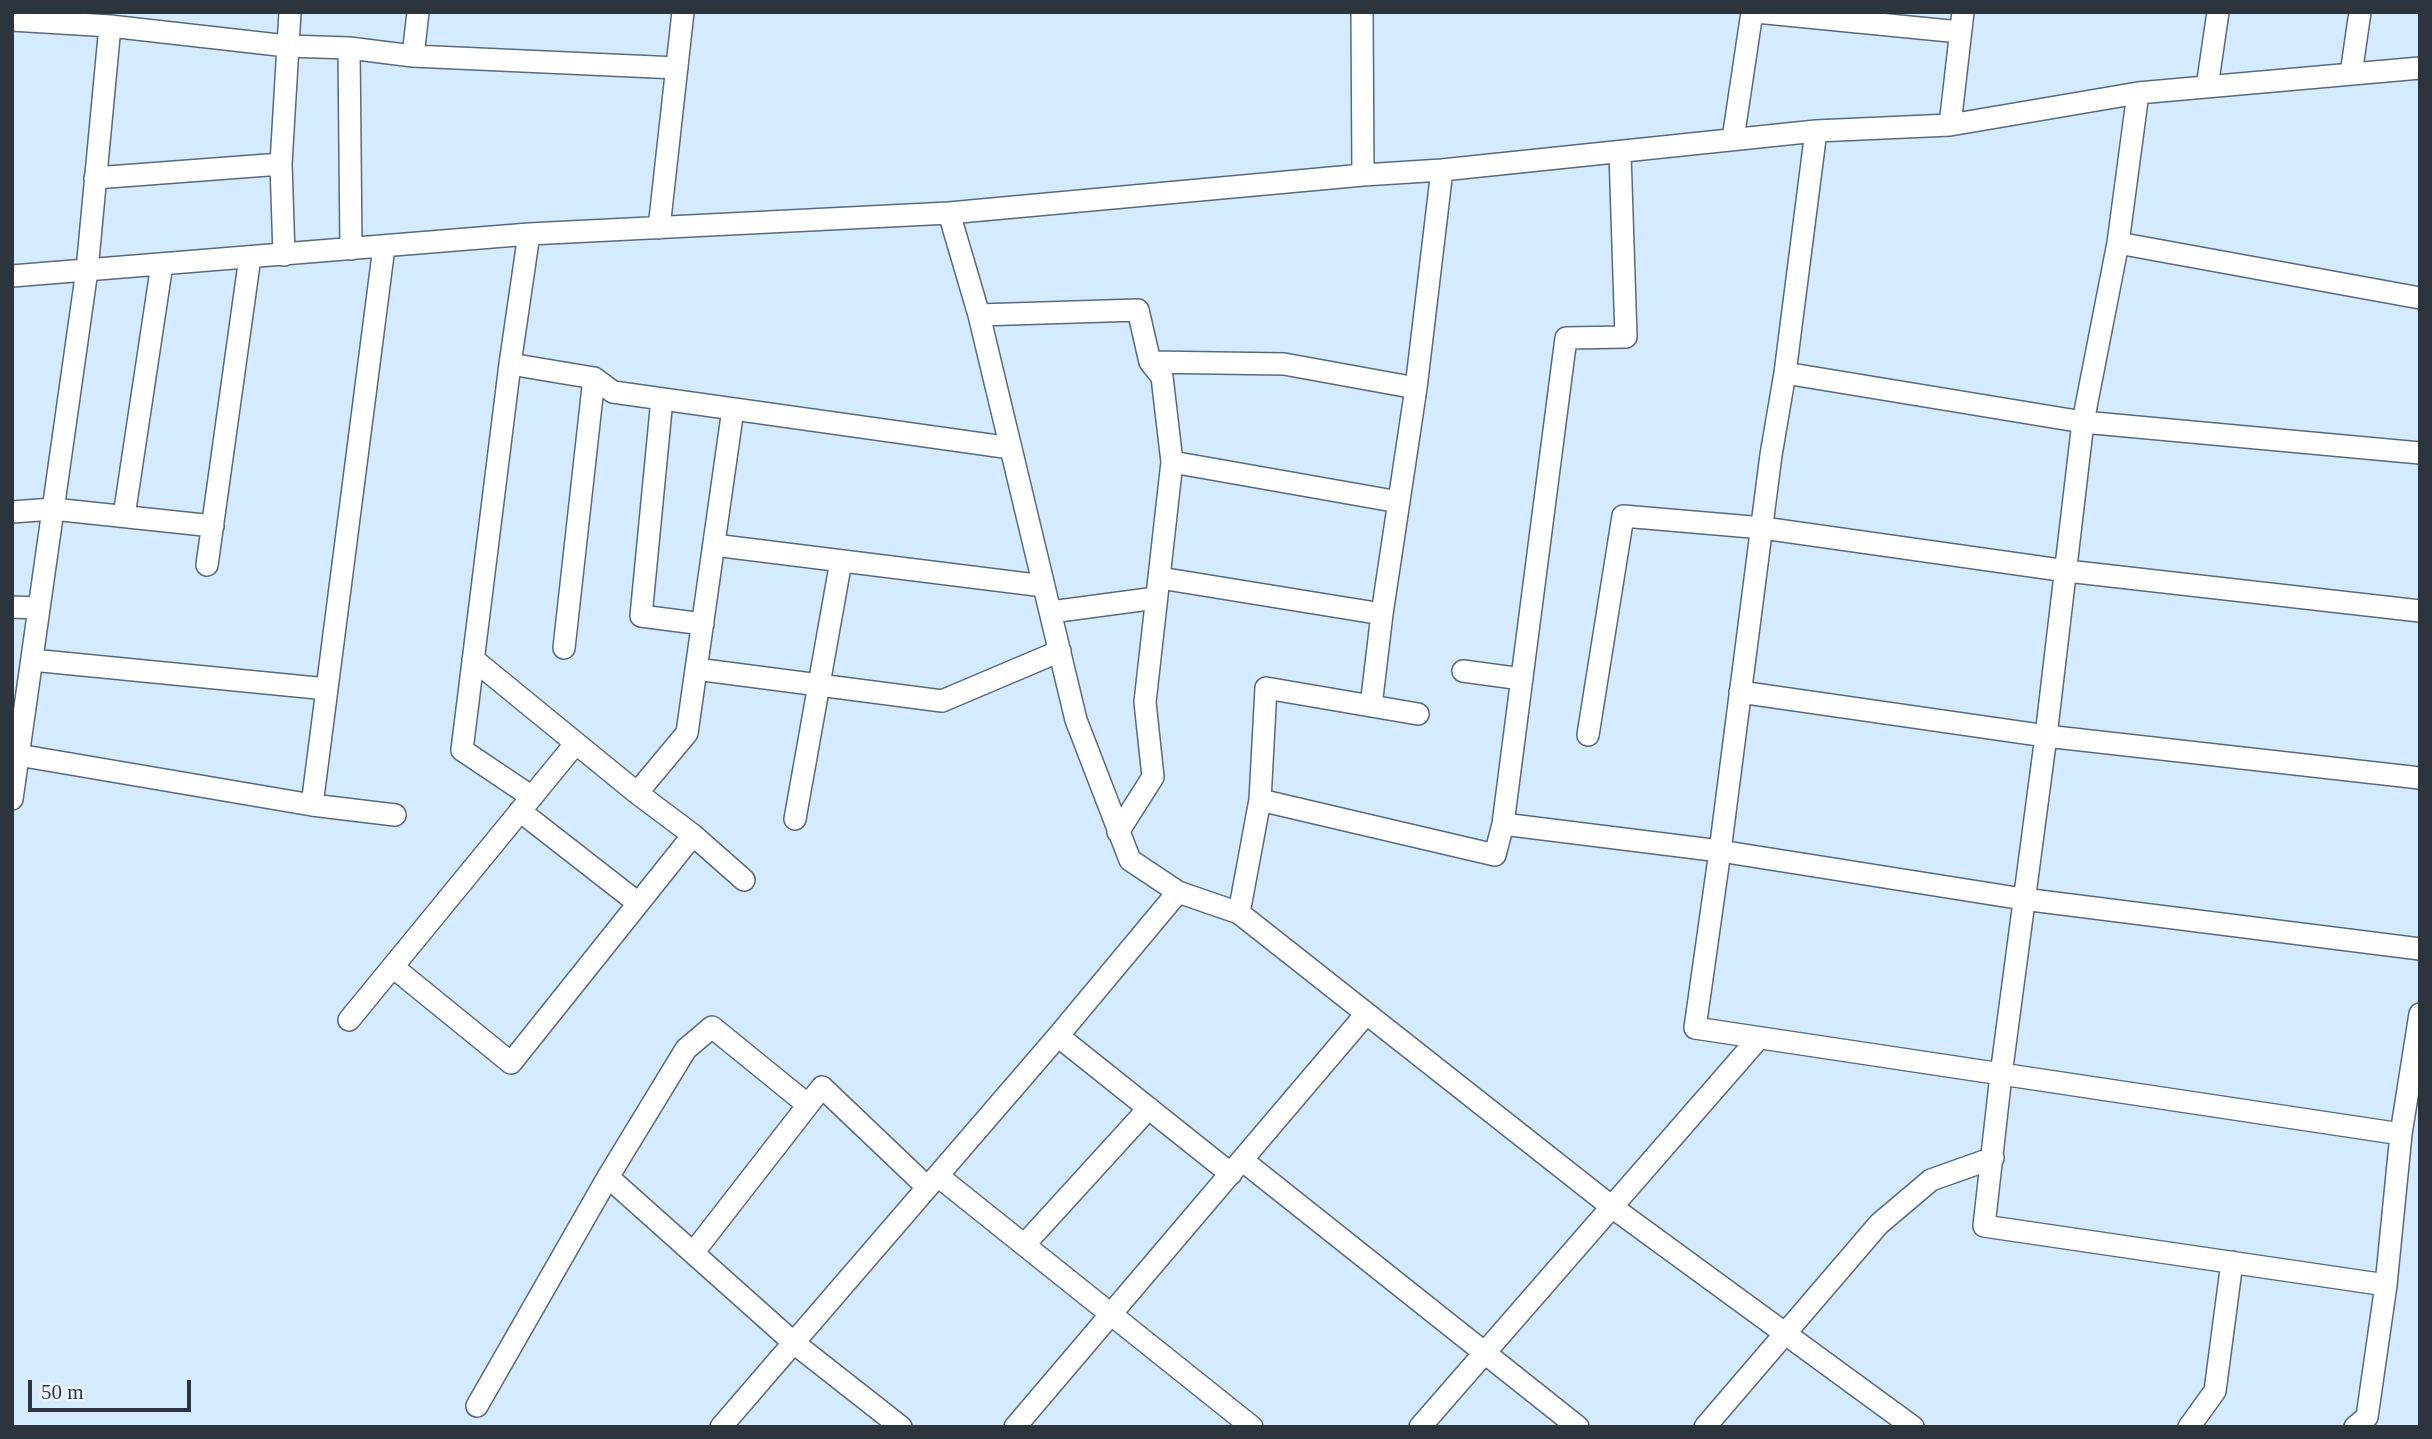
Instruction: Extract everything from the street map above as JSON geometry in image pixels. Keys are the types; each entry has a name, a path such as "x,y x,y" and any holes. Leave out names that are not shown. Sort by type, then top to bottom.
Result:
{"street":[{"path":"284,255 281,164 290,12"},
{"path":"413,56 418,12"},
{"path":"659,228 683,12"},
{"path":"1362,12 1363,175"},
{"path":"1733,139 1754,12 1961,22 1950,125"},
{"path":"2207,87 2218,12"},
{"path":"2351,74 2360,12"},
{"path":"12,20 110,26 288,46 349,48 413,56 677,68"},
{"path":"12,799 18,755 20,696 32,660 87,270 110,26"},
{"path":"349,48 351,249"},
{"path":"12,276 529,234 949,213 1442,170 1816,131 1950,125 2138,93 2420,68"},
{"path":"2138,93 2118,243 2084,422 1984,1226 2386,1285"},
{"path":"1816,131 1695,1028 2401,1134"},
{"path":"1260,800 1495,855 1503,824 1566,338 1626,337 1620,153"},
{"path":"95,178 281,164"},
{"path":"1371,706 1416,388 1442,170"},
{"path":"949,213 979,315 1076,720 1130,860 1178,892 1239,913 1612,1207 1913,1427"},
{"path":"529,234 510,364 462,750 638,903"},
{"path":"2118,243 2420,298"},
{"path":"312,805 384,247"},
{"path":"207,565 250,257"},
{"path":"124,516 162,264"},
{"path":"979,315 1138,310 1150,362 1162,377 1172,462 1145,702 1153,777 1118,832"},
{"path":"1150,362 1284,364 1416,388"},
{"path":"510,364 594,378 613,392 1011,448"},
{"path":"1785,373 2084,422 2420,453"},
{"path":"564,648 594,378"},
{"path":"662,399 641,616 703,624"},
{"path":"637,793 687,733 733,409"},
{"path":"1172,462 1399,502"},
{"path":"12,512 53,509 213,526"},
{"path":"1588,735 1623,516 1763,528 2067,571 2420,611"},
{"path":"714,545 1044,586"},
{"path":"795,819 841,561"},
{"path":"1051,612 1158,588 1382,614"},
{"path":"12,607 39,608"},
{"path":"696,669 942,701 1060,651"},
{"path":"473,659 637,793 693,835 744,880"},
{"path":"32,660 327,689"},
{"path":"1463,671 1522,679"},
{"path":"1239,913 1260,800 1266,688 1418,714"},
{"path":"1740,692 2046,736 2420,778"},
{"path":"349,1020 576,743"},
{"path":"18,755 312,805 395,815"},
{"path":"1503,824 1720,851 2023,899 2420,948"},
{"path":"393,967 511,1063 693,835"},
{"path":"721,1427 1058,1036 1178,892"},
{"path":"1015,1427 1366,1014"},
{"path":"2355,1427 2367,1417 2386,1285 2401,1134 2420,1014"},
{"path":"477,1406 608,1177 686,1049 712,1027 808,1105"},
{"path":"1058,1036 1149,1108 1237,1167 1484,1352 1578,1427"},
{"path":"1420,1427 1758,1039"},
{"path":"693,1253 822,1087 933,1182 1024,1245 1252,1427"},
{"path":"1024,1245 1149,1108"},
{"path":"1704,1427 1878,1224 1931,1180 1993,1158"},
{"path":"608,1177 794,1343 901,1427"},
{"path":"2189,1427 2215,1391 2232,1262"}]}
